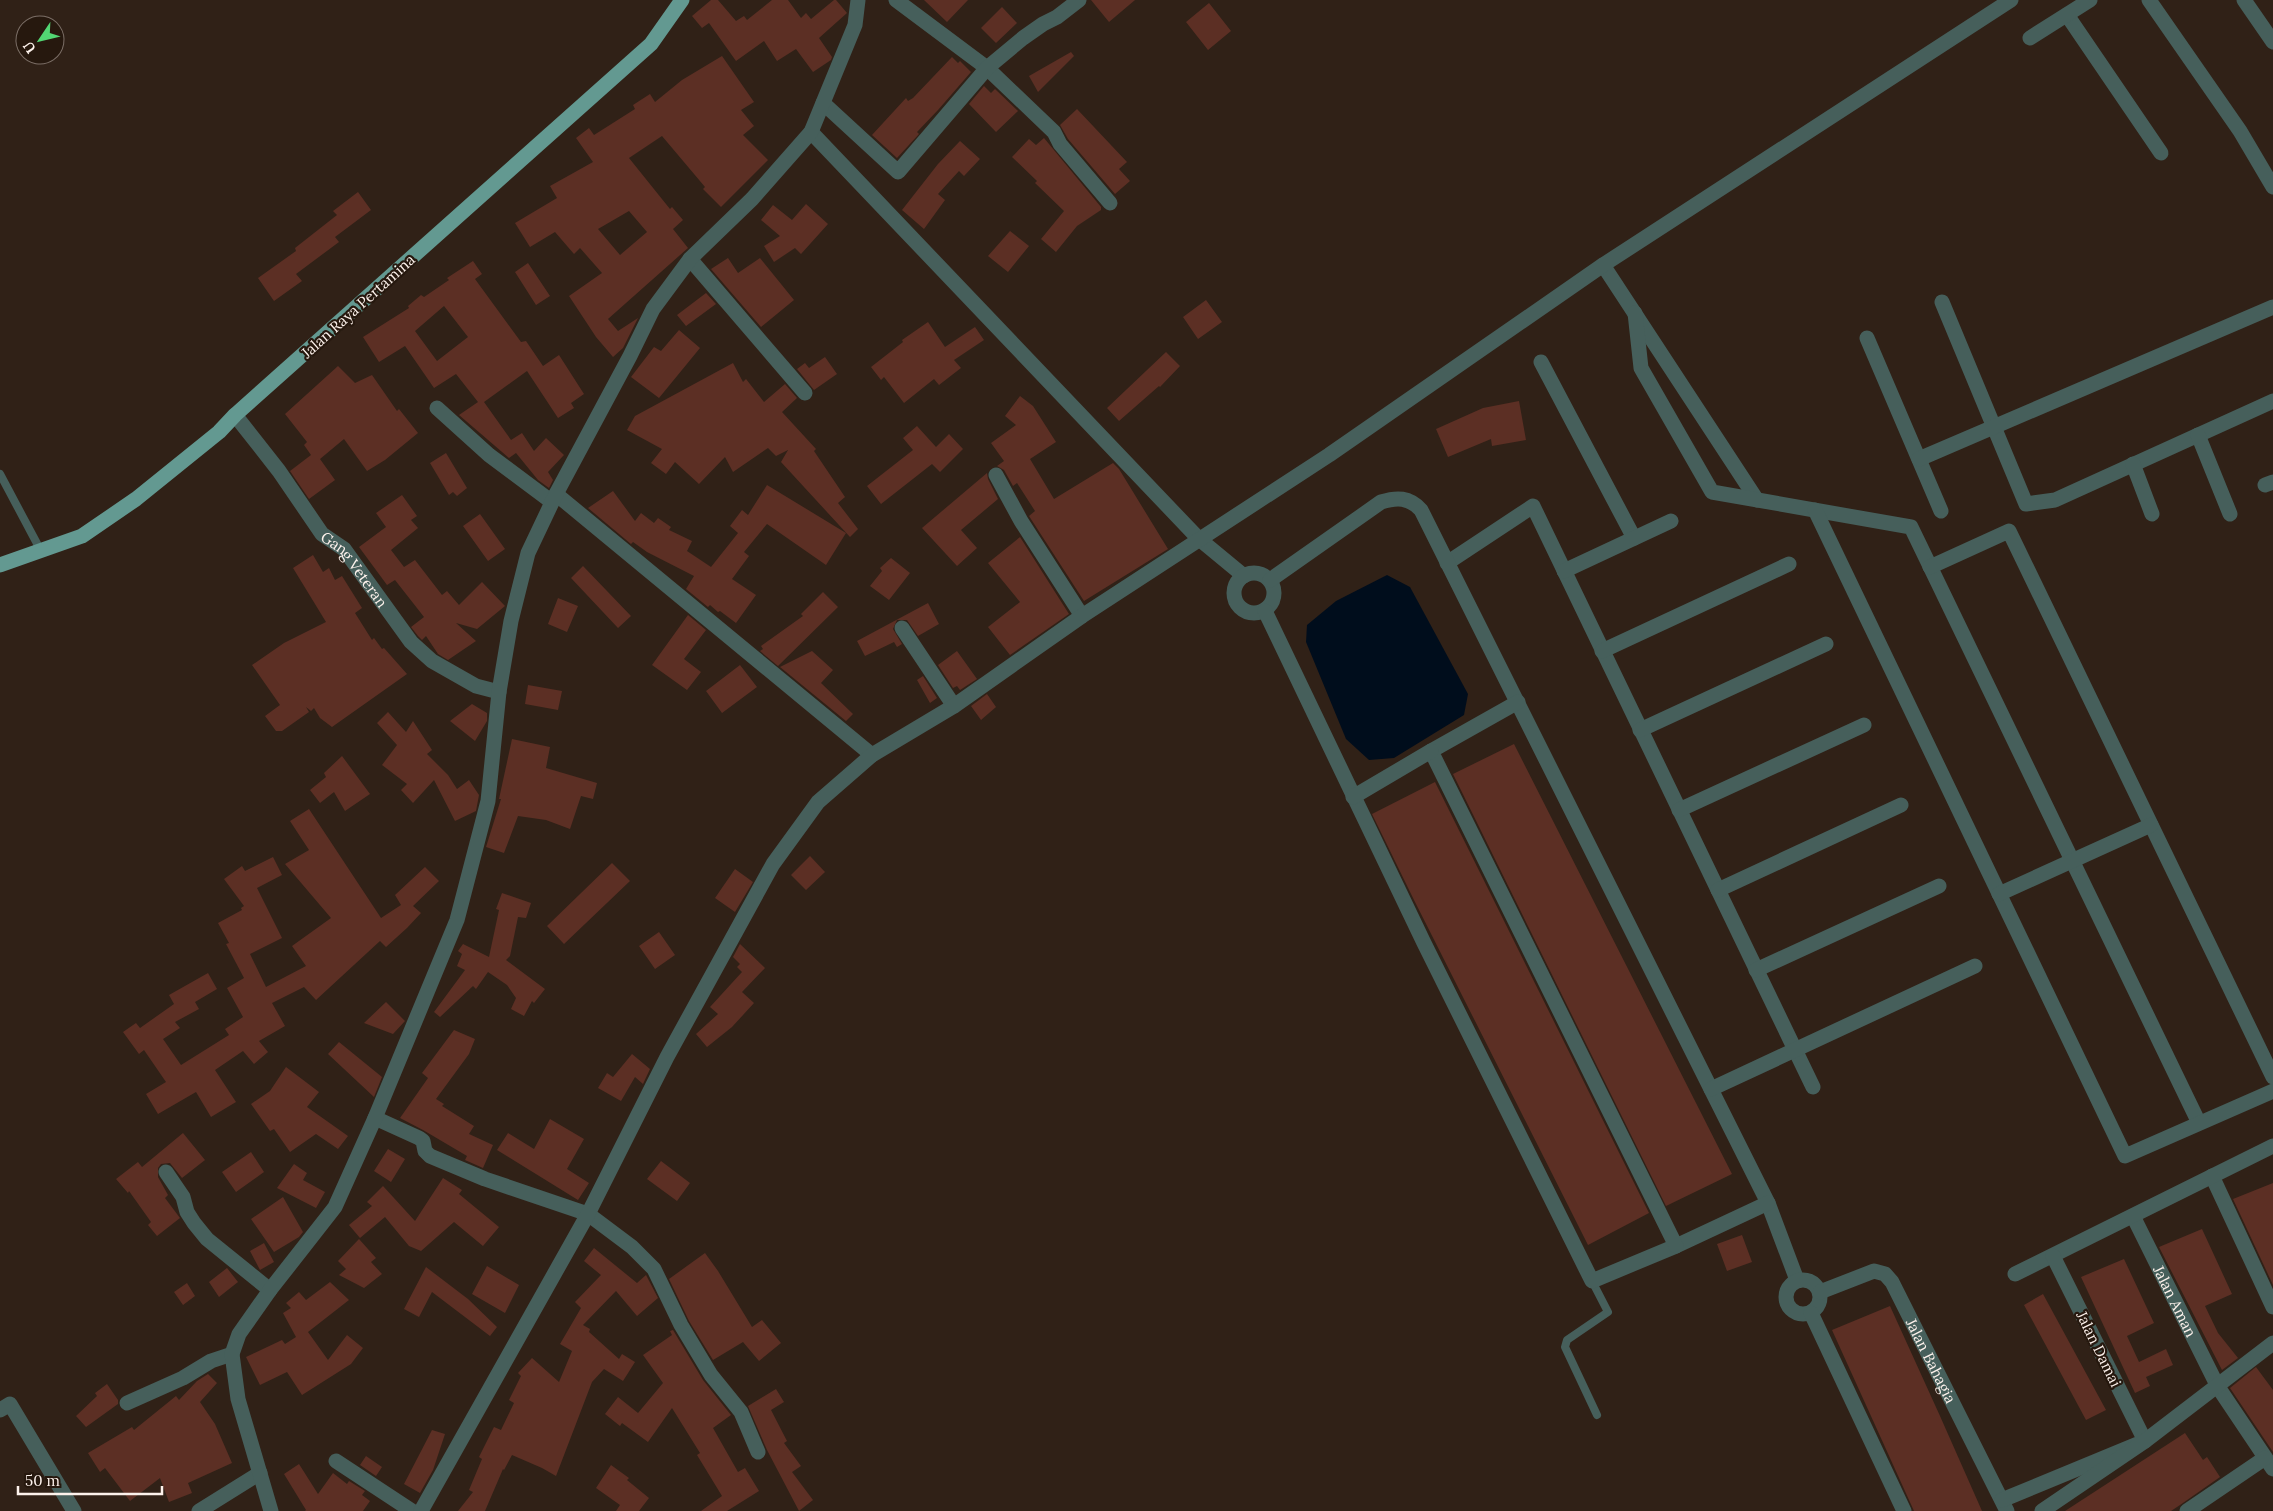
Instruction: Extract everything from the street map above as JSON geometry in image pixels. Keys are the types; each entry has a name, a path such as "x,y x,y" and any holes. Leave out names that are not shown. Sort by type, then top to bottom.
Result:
{"main road":[{"name":"Jalan Raya Pertamina","path":"0,565 82,536 136,499 219,432 235,415 651,44 682,0"}],"street":[{"path":"272,1511 238,1399 232,1354 240,1334 270,1290 335,1207 375,1118 457,920 488,801 499,692 511,620 528,553 554,498 653,309 690,259 752,198 811,132 855,25 858,0"},
{"path":"896,0 987,68 1054,132 1060,144 1110,203"},
{"path":"823,103 898,172 987,68 1023,38 1043,24 1057,18 1078,0"},
{"path":"421,1511 588,1214 667,1057 773,864 818,802 872,755 954,706 1082,616 1198,538 1328,455 1603,265 2011,0"},
{"path":"2030,38 2090,0"},
{"path":"2148,0 2240,131 2273,187"},
{"path":"2244,0 2273,42"},
{"path":"2067,15 2161,153"},
{"path":"811,132 1198,538 1244,576"},
{"path":"690,259 805,393"},
{"path":"1603,265 1757,500"},
{"path":"1942,302 2026,504 2055,500 2273,401"},
{"path":"1919,460 2273,307"},
{"path":"1635,313 1641,368 1712,492 1911,527 2199,1123"},
{"path":"1867,338 1941,511"},
{"path":"1542,362 1634,538"},
{"path":"437,408 488,455 554,498 872,755"},
{"name":"Gang Veteran","path":"235,415 279,471 322,534 344,550 412,642 432,661 469,682 499,692"},
{"path":"2198,435 2230,514"},
{"path":"2133,464 2152,514"},
{"path":"996,475 1021,521 1082,616"},
{"path":"1270,580 1381,502 1394,498 1413,502 1421,510 1768,1203 1797,1280"},
{"path":"1447,563 1533,506 1813,1087"},
{"path":"1815,510 2125,1156 2273,1091"},
{"path":"1564,571 1671,521"},
{"path":"1930,567 2009,531 2273,1076"},
{"path":"1602,650 1789,564"},
{"path":"1257,573 1270,580 1273,586 1273,600 1265,611 1251,614 1244,611 1235,601 1235,587 1244,576 1257,573"},
{"path":"1265,611 1353,797 1592,1281 1676,1246 1768,1203"},
{"path":"902,628 954,706"},
{"path":"1640,730 1826,644"},
{"path":"1353,797 1518,702"},
{"path":"1679,810 1864,725"},
{"path":"1431,751 1676,1246"},
{"path":"1718,890 1901,805"},
{"path":"1999,894 2151,825"},
{"path":"1756,970 1939,886"},
{"path":"1711,1090 1975,966"},
{"path":"375,1118 419,1138 423,1141 425,1150 430,1156 485,1179 588,1214 632,1247 654,1269 681,1325 711,1375 741,1412 758,1452"},
{"path":"2015,1274 2273,1146"},
{"path":"166,1172 183,1197 187,1212 207,1239 270,1290"},
{"path":"2212,1176 2273,1306"},
{"name":"Jalan Aman","path":"2133,1216 2218,1387 2269,1463"},
{"name":"Jalan Damai","path":"2053,1256 2145,1441"},
{"name":"Jalan Bahagia","path":"1820,1292 1874,1271 1885,1274 1892,1282 2005,1505"},
{"path":"1806,1279 1815,1284 1820,1292 1817,1308 1810,1313 1801,1314 1792,1311 1786,1303 1785,1294 1789,1285 1797,1280 1806,1279"},
{"path":"1810,1313 1904,1511"},
{"path":"2042,1511 2145,1441 2218,1387 2273,1343"},
{"path":"127,1403 183,1378 211,1360 232,1354"},
{"path":"0,1410 10,1404 74,1511"},
{"path":"2005,1505 2145,1441"},
{"path":"336,1461 412,1511"},
{"path":"2187,1511 2269,1463"},
{"path":"199,1511 260,1472"}],"lane":[{"path":"0,474 41,551"},
{"path":"1592,1281 1608,1312 1567,1340 1565,1347 1596,1415"}],"water":[{"path":"1387,575 1410,587 1468,694 1464,715 1394,758 1369,760 1346,739 1306,642 1307,625 1336,601"}],"building":[{"path":"711,0 718,0 736,21 744,16 747,20 772,0 788,0 801,18 806,13 811,19 834,0 847,13 819,38 832,57 831,60 813,72 796,49 777,61 764,41 736,61 709,23 702,28 692,16"},
{"path":"924,0 968,0 947,22"},
{"path":"1091,0 1135,0 1109,22"},
{"path":"1209,3 1231,31 1208,50 1186,22"},
{"path":"1002,7 1017,23 996,43 981,28"},
{"path":"1071,52 1074,56 1038,92 1029,76"},
{"path":"722,56 754,102 741,110 754,126 743,135 768,160 721,207 703,189 705,187 662,136 629,158 670,209 672,207 683,220 673,229 688,248 608,319 618,331 638,318 623,348 613,357 596,337 569,296 602,273 580,248 574,254 555,232 530,247 515,223 557,198 550,186 593,162 576,138 589,128 594,135 635,109 633,105 650,94 655,102 682,80","holes":["629,211 647,232 620,255 598,229"]},
{"path":"952,57 958,63 960,61 971,72 917,132 919,134 897,158 872,135 906,98 908,101 913,98"},
{"path":"984,86 991,93 995,89 1018,111 996,132 969,104"},
{"path":"1077,109 1127,162 1119,169 1130,181 1115,194 1068,139 1060,125"},
{"path":"1044,138 1101,207 1101,210 1077,226 1056,252 1041,239 1064,211 1012,157 1029,139 1036,145"},
{"path":"960,141 980,159 964,176 959,171 938,194 945,200 924,229 902,210 938,164"},
{"path":"358,192 371,210 335,237 339,242 296,274 302,281 274,301 258,278 296,251 295,248 337,215 333,211"},
{"path":"806,204 828,224 801,254 795,248 774,262 764,246 780,236 761,220 773,205 792,220"},
{"path":"1010,231 1029,246 1008,272 988,256"},
{"path":"728,258 738,273 760,258 794,300 761,327 711,269"},
{"path":"473,261 482,274 475,279 521,342 526,341 543,366 559,355 584,394 571,403 574,408 558,418 527,371 484,402 511,440 522,433 534,451 546,438 564,455 548,472 553,480 549,488 538,480 516,453 509,458 459,415 478,402 456,374 434,388 405,346 379,362 363,337 409,308 408,306 421,295 424,297 449,280 447,278","holes":["444,306 468,337 437,361 415,331"]},
{"path":"528,263 550,296 536,305 515,272"},
{"path":"706,293 716,304 686,326 677,315"},
{"path":"1206,300 1222,322 1198,339 1183,317"},
{"path":"928,322 945,347 975,327 984,340 954,360 961,368 939,385 934,379 904,403 884,377 881,380 871,367 903,342 902,340"},
{"path":"679,330 700,348 659,398 631,377 654,347 661,351"},
{"path":"1166,352 1180,366 1160,387 1119,421 1107,408"},
{"path":"825,357 837,374 814,390 797,369 805,363 809,368"},
{"path":"733,363 743,382 746,379 764,402 785,384 797,398 782,412 816,449 814,451 845,497 838,503 858,529 850,537 781,462 788,450 776,456 768,448 733,472 725,457 699,484 675,462 666,474 651,463 662,449 627,430 635,416"},
{"path":"338,366 355,383 372,375 397,411 399,409 418,433 385,460 367,471 344,439 320,459 335,480 309,499 290,471 311,455 304,445 307,442 285,414"},
{"path":"1020,396 1033,406 1056,442 1030,459 1054,499 1113,463 1119,469 1168,549 1084,601 1029,516 1035,511 1017,483 1013,486 1004,470 997,466 1004,461 991,443 1016,425 1005,416"},
{"path":"1519,401 1526,440 1492,446 1491,439 1448,457 1436,429 1483,408"},
{"path":"917,426 936,447 949,434 963,449 940,472 932,464 881,504 867,486 913,450 903,438"},
{"path":"446,453 467,488 457,496 453,492 449,495 430,463"},
{"path":"987,473 998,499 961,530 977,548 957,566 922,528"},
{"path":"767,485 846,533 826,565 767,524 744,552 749,556 732,579 756,595 736,623 710,605 708,607 686,589 694,576 647,552 633,542 631,544 588,508 613,491 635,521 641,513 654,523 658,518 671,527 669,530 692,541 687,551 711,567 738,533 730,526 742,510 748,515"},
{"path":"402,495 417,516 411,520 418,528 391,550 404,567 415,560 442,595 447,591 459,605 482,582 505,606 477,629 456,623 476,641 448,660 438,654 426,636 422,640 418,636 411,627 424,617 395,580 387,585 359,547 386,527 376,513"},
{"path":"480,514 505,549 488,561 463,526"},
{"path":"1020,537 1069,614 1010,655 988,627 1020,602 988,563"},
{"path":"313,555 323,572 329,568 335,580 342,576 362,608 355,613 372,640 374,638 382,649 384,648 407,674 332,727 320,718 314,708 311,711 306,707 309,712 282,731 276,731 265,716 280,705 252,665 284,643 326,622 293,568"},
{"path":"891,558 910,573 889,600 870,586 882,571 880,568"},
{"path":"583,566 631,616 618,628 571,578"},
{"path":"823,592 838,607 778,666 760,651 763,649 761,646 803,616 801,614"},
{"path":"558,598 578,606 567,632 548,624"},
{"path":"928,603 939,624 918,636 907,620 897,620 893,629 902,644 897,647 894,642 865,656 857,641"},
{"path":"688,615 706,630 684,659 701,672 687,690 652,665"},
{"path":"812,651 833,670 821,683 853,714 846,721 780,667"},
{"path":"957,651 977,679 960,690 957,686 953,688 938,665"},
{"path":"740,665 757,687 722,713 706,691"},
{"path":"923,676 937,698 930,703 917,680"},
{"path":"528,685 562,691 558,710 525,704"},
{"path":"987,694 996,707 981,720 971,706"},
{"path":"472,704 487,713 487,721 475,741 450,721"},
{"path":"388,712 406,732 413,721 432,750 427,754 448,775 457,789 469,780 479,795 476,811 455,821 434,780 413,803 401,790 407,784 382,765 397,745 377,723"},
{"path":"512,739 550,747 546,768 597,783 593,799 581,796 570,829 546,820 518,816 504,853 486,847 501,799 499,799"},
{"path":"1514,744 1732,1174 1666,1206 1453,774"},
{"path":"342,756 370,794 345,811 334,792 320,803 310,790 326,777 324,773"},
{"path":"1435,782 1649,1213 1588,1245 1372,814"},
{"path":"309,809 381,918 401,905 395,895 425,867 439,881 413,906 421,913 407,928 386,947 380,941 316,1000 304,987 272,1003 285,1026 259,1041 268,1052 254,1064 243,1051 215,1070 236,1102 211,1117 196,1092 158,1114 146,1094 166,1082 144,1050 139,1054 123,1032 136,1023 140,1028 174,1004 169,995 208,973 217,989 195,1002 199,1009 175,1022 180,1028 163,1039 181,1065 229,1035 225,1029 243,1017 227,988 244,978 226,944 229,943 218,923 242,910 241,908 244,906 224,879 242,866 245,871 273,857 282,875 257,888 282,938 250,954 266,987 306,966 292,946 331,918 285,864 309,850 290,821"},
{"path":"810,856 825,872 806,890 791,875"},
{"path":"612,863 630,881 564,944 547,926"},
{"path":"735,869 753,882 735,912 715,898"},
{"path":"502,893 531,903 526,918 518,917 510,956 506,960 545,989 534,1003 532,1001 524,1016 511,1009 516,998 507,985 488,972 476,989 473,986 440,1017 434,1012 465,970 457,966 462,954 458,951 463,944 489,957 499,910 496,909"},
{"path":"659,932 675,955 655,969 639,946"},
{"path":"740,944 765,968 742,992 754,1003 732,1027 707,1047 696,1034 718,1014 710,1007 742,972 737,967 740,964 733,957"},
{"path":"386,1002 405,1021 393,1034 364,1023"},
{"path":"454,1030 475,1039 469,1054 436,1099 444,1104 442,1106 474,1126 469,1134 493,1145 483,1168 465,1160 467,1156 400,1118 428,1078 422,1073"},
{"path":"339,1042 382,1077 374,1097 328,1054"},
{"path":"632,1054 650,1069 643,1084 635,1077 621,1101 598,1088 607,1073 613,1077"},
{"path":"286,1067 319,1092 307,1107 348,1136 338,1149 316,1134 290,1152 274,1129 270,1131 251,1104 270,1091"},
{"path":"550,1119 584,1139 567,1169 589,1183 578,1200 497,1150 508,1133 534,1149"},
{"path":"183,1133 205,1160 182,1178 170,1163 161,1164 158,1168 158,1177 168,1195 165,1198 180,1218 157,1236 148,1225 151,1222 129,1191 128,1193 116,1179 138,1162 142,1167"},
{"path":"388,1149 405,1159 391,1182 374,1171"},
{"path":"251,1152 264,1172 236,1192 222,1172"},
{"path":"661,1161 690,1183 677,1201 647,1179"},
{"path":"294,1164 307,1173 303,1180 325,1192 316,1208 277,1188"},
{"path":"443,1178 462,1190 459,1194 499,1227 483,1246 454,1222 421,1251 409,1246 385,1217 360,1238 349,1225 372,1206 367,1202 383,1186 415,1221"},
{"path":"2273,1183 2273,1285 2233,1199"},
{"path":"283,1197 303,1232 299,1237 274,1252 251,1219"},
{"path":"2202,1229 2232,1294 2205,1306 2218,1333 2238,1358 2222,1370 2159,1247"},
{"path":"1742,1235 1752,1262 1727,1271 1717,1244"},
{"path":"359,1239 376,1258 371,1262 382,1274 364,1288 339,1275 346,1269 338,1261"},
{"path":"264,1243 274,1262 260,1270 250,1251"},
{"path":"594,1248 637,1283 646,1275 658,1298 637,1316 616,1291 583,1325 590,1329 589,1332 619,1359 622,1354 635,1362 623,1381 604,1369 592,1382 556,1476 512,1455 503,1469 485,1511 458,1511 473,1492 469,1490 482,1459 479,1457 494,1427 501,1430 514,1403 509,1400 521,1376 518,1373 532,1358 559,1382 572,1351 560,1344 581,1308 575,1302 601,1275 584,1261"},
{"path":"705,1253 752,1327 762,1320 781,1343 759,1361 743,1342 713,1360 689,1321 669,1279"},
{"path":"2124,1259 2154,1323 2127,1336 2139,1362 2166,1349 2173,1365 2146,1377 2150,1386 2135,1393 2081,1277"},
{"path":"487,1266 519,1285 505,1313 472,1294"},
{"path":"426,1267 468,1299 497,1327 490,1336 432,1292 419,1317 404,1309"},
{"path":"227,1268 238,1282 219,1297 209,1282"},
{"path":"330,1282 349,1300 308,1332 328,1360 347,1335 363,1348 351,1364 302,1395 287,1372 260,1385 246,1357 282,1340 285,1344 296,1337 283,1313 291,1308 286,1303 299,1292 306,1300"},
{"path":"187,1283 195,1296 183,1305 174,1292"},
{"path":"2043,1294 2106,1410 2086,1420 2024,1305"},
{"path":"1890,1306 1982,1511 1914,1511 1832,1330"},
{"path":"673,1330 703,1380 731,1415 713,1428 738,1472 745,1468 759,1491 727,1511 701,1511 722,1496 697,1455 700,1453 672,1408 648,1442 622,1423 620,1426 605,1414 618,1397 638,1413 663,1383 643,1355 672,1335 670,1331"},
{"path":"2256,1367 2273,1390 2273,1452 2230,1388"},
{"path":"208,1374 217,1383 200,1402 215,1424 232,1463 188,1483 192,1493 169,1502 160,1478 130,1501 105,1468 100,1472 88,1453 132,1427 134,1430 176,1396 179,1400 197,1381"},
{"path":"107,1384 118,1400 118,1404 86,1427 76,1416 97,1396 95,1393"},
{"path":"776,1389 784,1402 771,1410 787,1441 784,1443 801,1466 792,1472 813,1500 799,1511 767,1450 748,1406"},
{"path":"432,1430 445,1434 433,1470 420,1493 404,1484"},
{"path":"2185,1433 2203,1460 2207,1457 2220,1477 2171,1511 2065,1511"},
{"path":"366,1456 382,1467 376,1476 360,1465"},
{"path":"299,1464 318,1494 333,1473 347,1484 349,1481 365,1491 362,1495 370,1501 363,1511 305,1511 284,1474"},
{"path":"611,1465 629,1478 627,1480 649,1498 639,1511 616,1511 620,1505 596,1488"}]}
